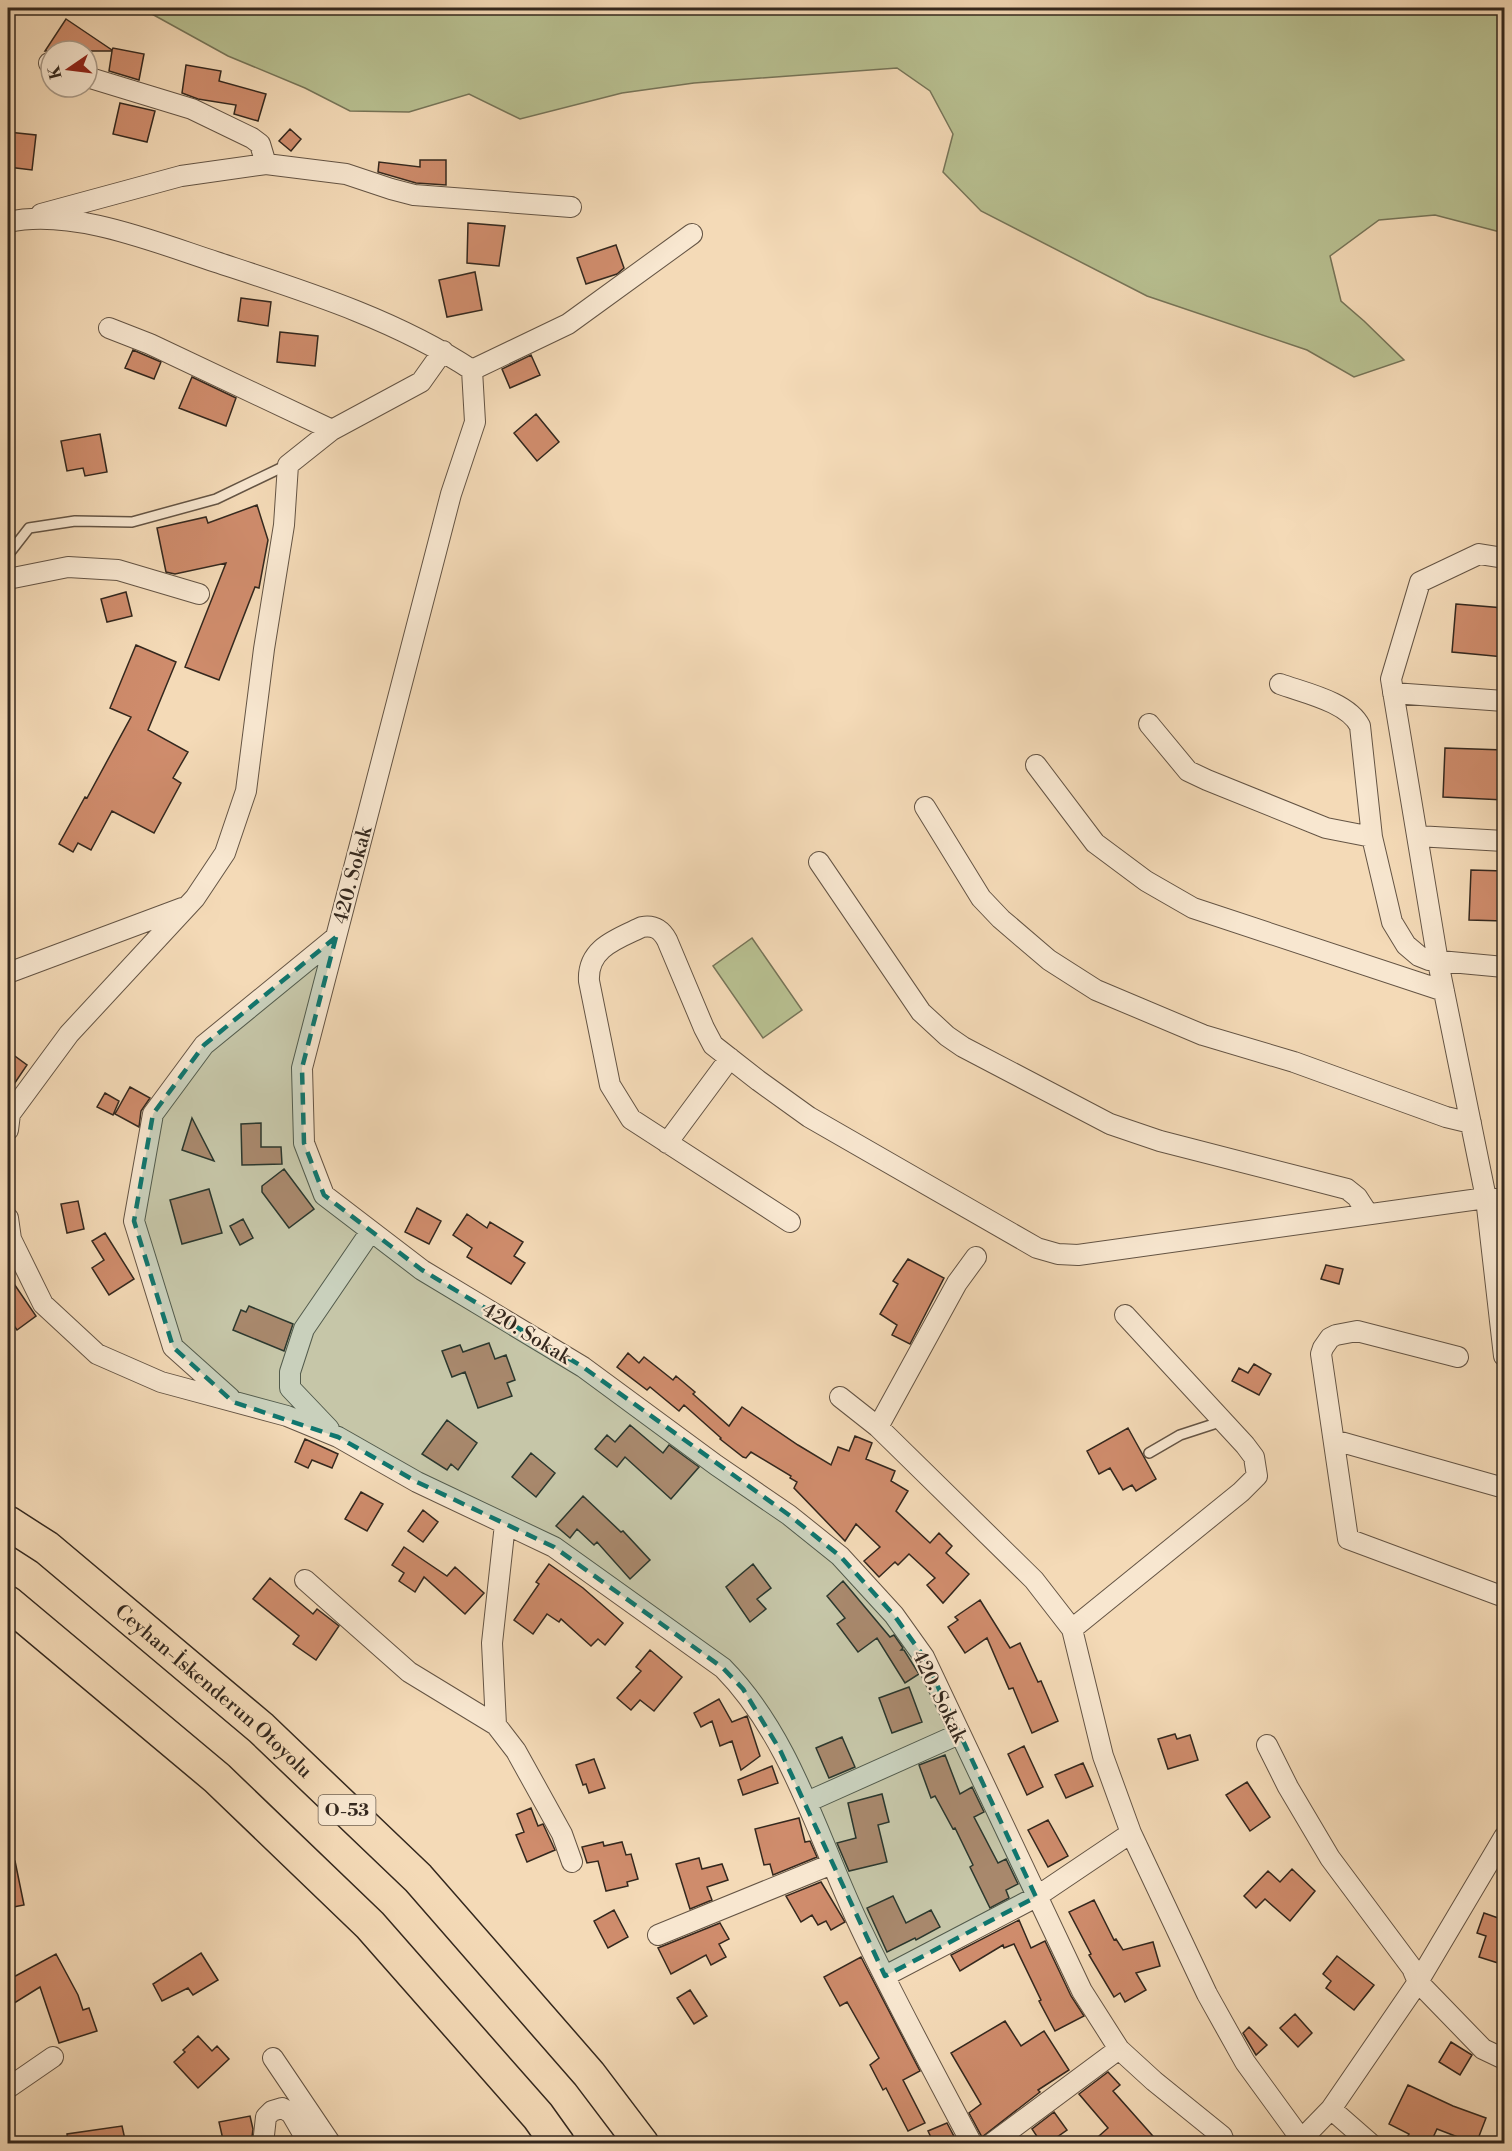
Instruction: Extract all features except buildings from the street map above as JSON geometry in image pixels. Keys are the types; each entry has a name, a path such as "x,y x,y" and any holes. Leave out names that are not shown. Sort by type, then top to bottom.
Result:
{"highway":[{"name":"Ceyhan-İskenderun Otoyolu","path":"8,1523 47,1548 261,1728 418,1878 590,2074 642,2144"},
{"path":"8,1603 217,1778 370,1925 538,2116 558,2144"}],"street":[{"path":"99,81 192,109 252,138 260,144 266,164"},
{"path":"8,222 182,176 266,164 346,174 414,195 571,207"},
{"path":"27,218 74,221 138,237 256,275 403,330 443,351 472,370 568,324 692,234"},
{"path":"109,328 160,349 332,430"},
{"path":"8,1130 10,1114 69,1034 187,906 225,853 246,791 264,649 284,525 288,465 332,430 421,382 443,351"},
{"name":"420. Sokak","path":"472,370 475,422 451,494 302,1068 304,1143 324,1195 422,1270 583,1367 716,1465 789,1515 840,1556 894,1615 924,1657 1036,1898 1082,1991 1119,2049 1154,2081 1222,2136 1225,2144"},
{"path":"1504,558 1479,554 1420,582 1391,679 1438,962 1471,1123 1495,1199 1498,1316 1504,1356"},
{"path":"8,579 68,567 118,570 199,594"},
{"path":"1280,684 1339,706 1356,719 1359,726 1372,837 1396,931 1411,951 1438,962 1504,967"},
{"path":"1393,693 1504,701"},
{"path":"1149,724 1188,771 1326,828 1372,837"},
{"path":"1036,765 1095,843 1120,863 1169,895 1193,908 1444,991"},
{"path":"925,807 981,898 1001,919 1049,960 1096,990 1203,1035 1294,1062 1446,1117 1471,1123"},
{"path":"1417,836 1504,841"},
{"path":"819,862 921,1012 963,1047 1110,1124 1160,1141 1347,1189 1357,1197 1368,1214"},
{"path":"8,973 187,906"},
{"path":"790,1222 631,1119 610,1085 589,981 589,968 597,952 603,946 642,927 659,929 667,939 713,1045 809,1117 1038,1248 1058,1254 1078,1255 1368,1214 1495,1199"},
{"path":"233,1402 173,1347 134,1221 153,1114 204,1045 336,937"},
{"path":"667,1143 730,1058"},
{"path":"8,1218 11,1239 43,1304 96,1354 161,1382 287,1416 338,1437 417,1482 554,1547 723,1668 743,1689 780,1750 807,1802 862,1933 972,2144"},
{"path":"338,1437 290,1388 290,1372 304,1329 371,1231"},
{"path":"878,1428 957,1283 976,1257"},
{"path":"1072,1629 1241,1492 1257,1476 1254,1457 1125,1315"},
{"path":"1458,1357 1357,1331 1336,1335 1330,1338 1323,1348 1321,1354 1348,1539 1504,1597"},
{"path":"840,1397 878,1428 1034,1580 1072,1629 1103,1756 1131,1833 1207,1994 1245,2062 1299,2141 1331,2109 1418,1982 1504,1837"},
{"path":"1334,1440 1504,1488"},
{"path":"496,1725 492,1643 505,1524"},
{"path":"304,1580 409,1672 496,1725 516,1750 562,1834 572,1862"},
{"path":"807,1802 959,1734"},
{"path":"1267,1745 1288,1787 1330,1858 1412,1968 1418,1982 1483,2049 1504,2059"},
{"path":"885,1976 1036,1898 1131,1833"},
{"path":"658,1935 832,1864"},
{"path":"991,2144 1119,2049"},
{"path":"8,2088 53,2057"},
{"path":"273,2058 331,2144"},
{"path":"263,2144 266,2117 272,2111 282,2108 291,2113 309,2144"},
{"path":"1331,2109 1371,2144"}],"lane":[{"path":"8,555 28,528 75,521 132,522 216,499 288,465"},
{"path":"1149,1453 1180,1435 1223,1421"}],"highlighted area":[{"path":"336,937 302,1068 304,1143 324,1195 422,1270 583,1367 789,1515 840,1556 894,1615 924,1657 1036,1897 885,1976 780,1750 743,1689 723,1668 554,1547 417,1482 338,1437 233,1402 173,1347 134,1221 153,1114 204,1045"}],"green space":[{"path":"141,8 1504,8 1504,233 1435,215 1379,220 1330,256 1341,301 1404,360 1354,377 1307,350 1147,296 981,211 943,172 953,134 930,91 897,68 694,83 622,93 520,119 469,94 409,112 350,111 305,88 228,56"},
{"path":"752,938 802,1010 763,1038 713,966"}]}
